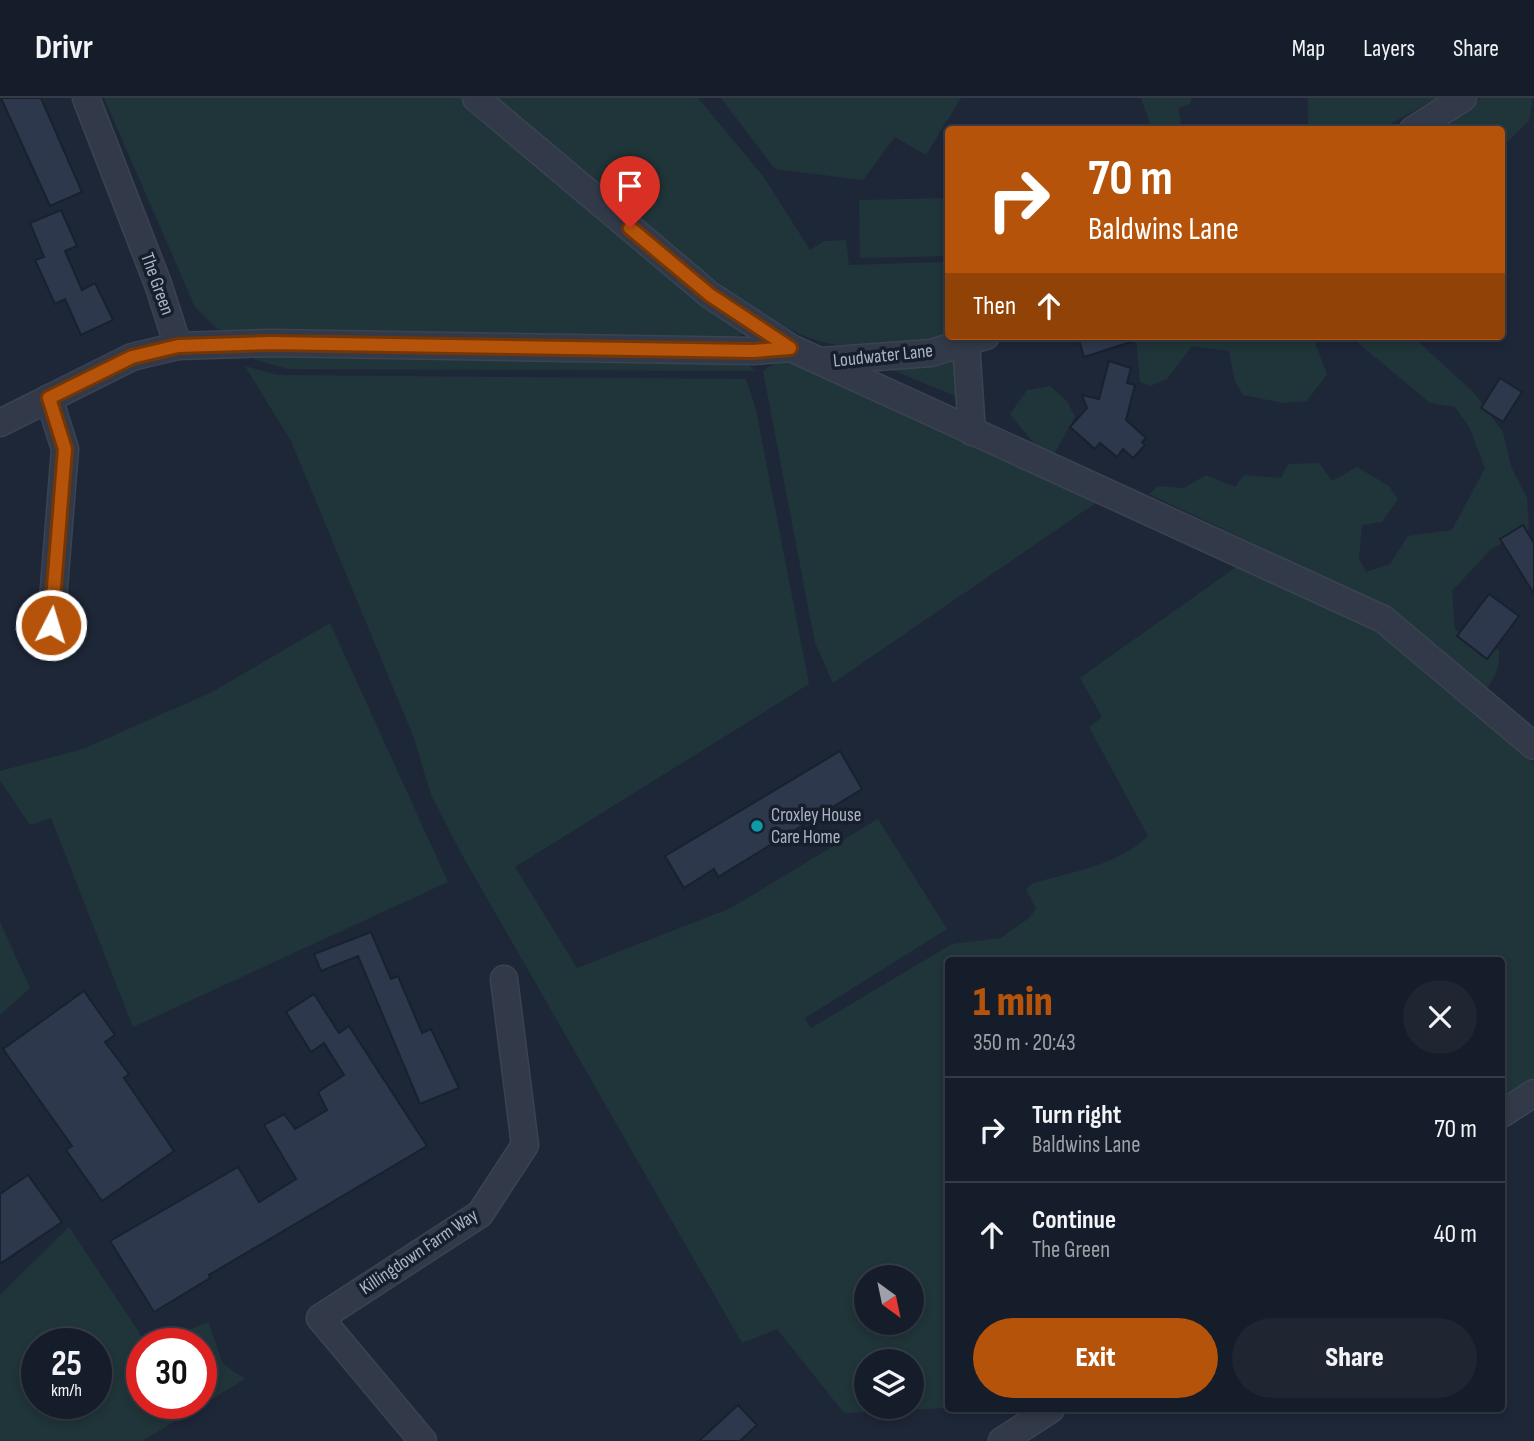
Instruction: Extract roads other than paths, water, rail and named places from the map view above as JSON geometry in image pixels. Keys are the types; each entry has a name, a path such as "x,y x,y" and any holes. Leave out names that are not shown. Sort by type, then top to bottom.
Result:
{"street":[{"name":"The Green","path":"86,98 158,284 178,346"},
{"path":"476,98 710,295 790,348 1382,619 1534,746"},
{"path":"1419,126 1463,98"},
{"name":"Loudwater Lane","path":"820,362 931,353 973,340"},
{"path":"972,432 976,340"},
{"path":"0,423 132,357 178,346 272,343 753,351 790,348"},
{"path":"49,398 65,449 51,625"},
{"name":"Killingdown Farm Way","path":"423,1441 320,1318 480,1214 525,1144 504,979"},
{"path":"1505,1112 1534,1093"},
{"path":"1002,1441 1046,1412"}],"place":[{"name":"Croxley House Care Home","path":"757,826"}]}
